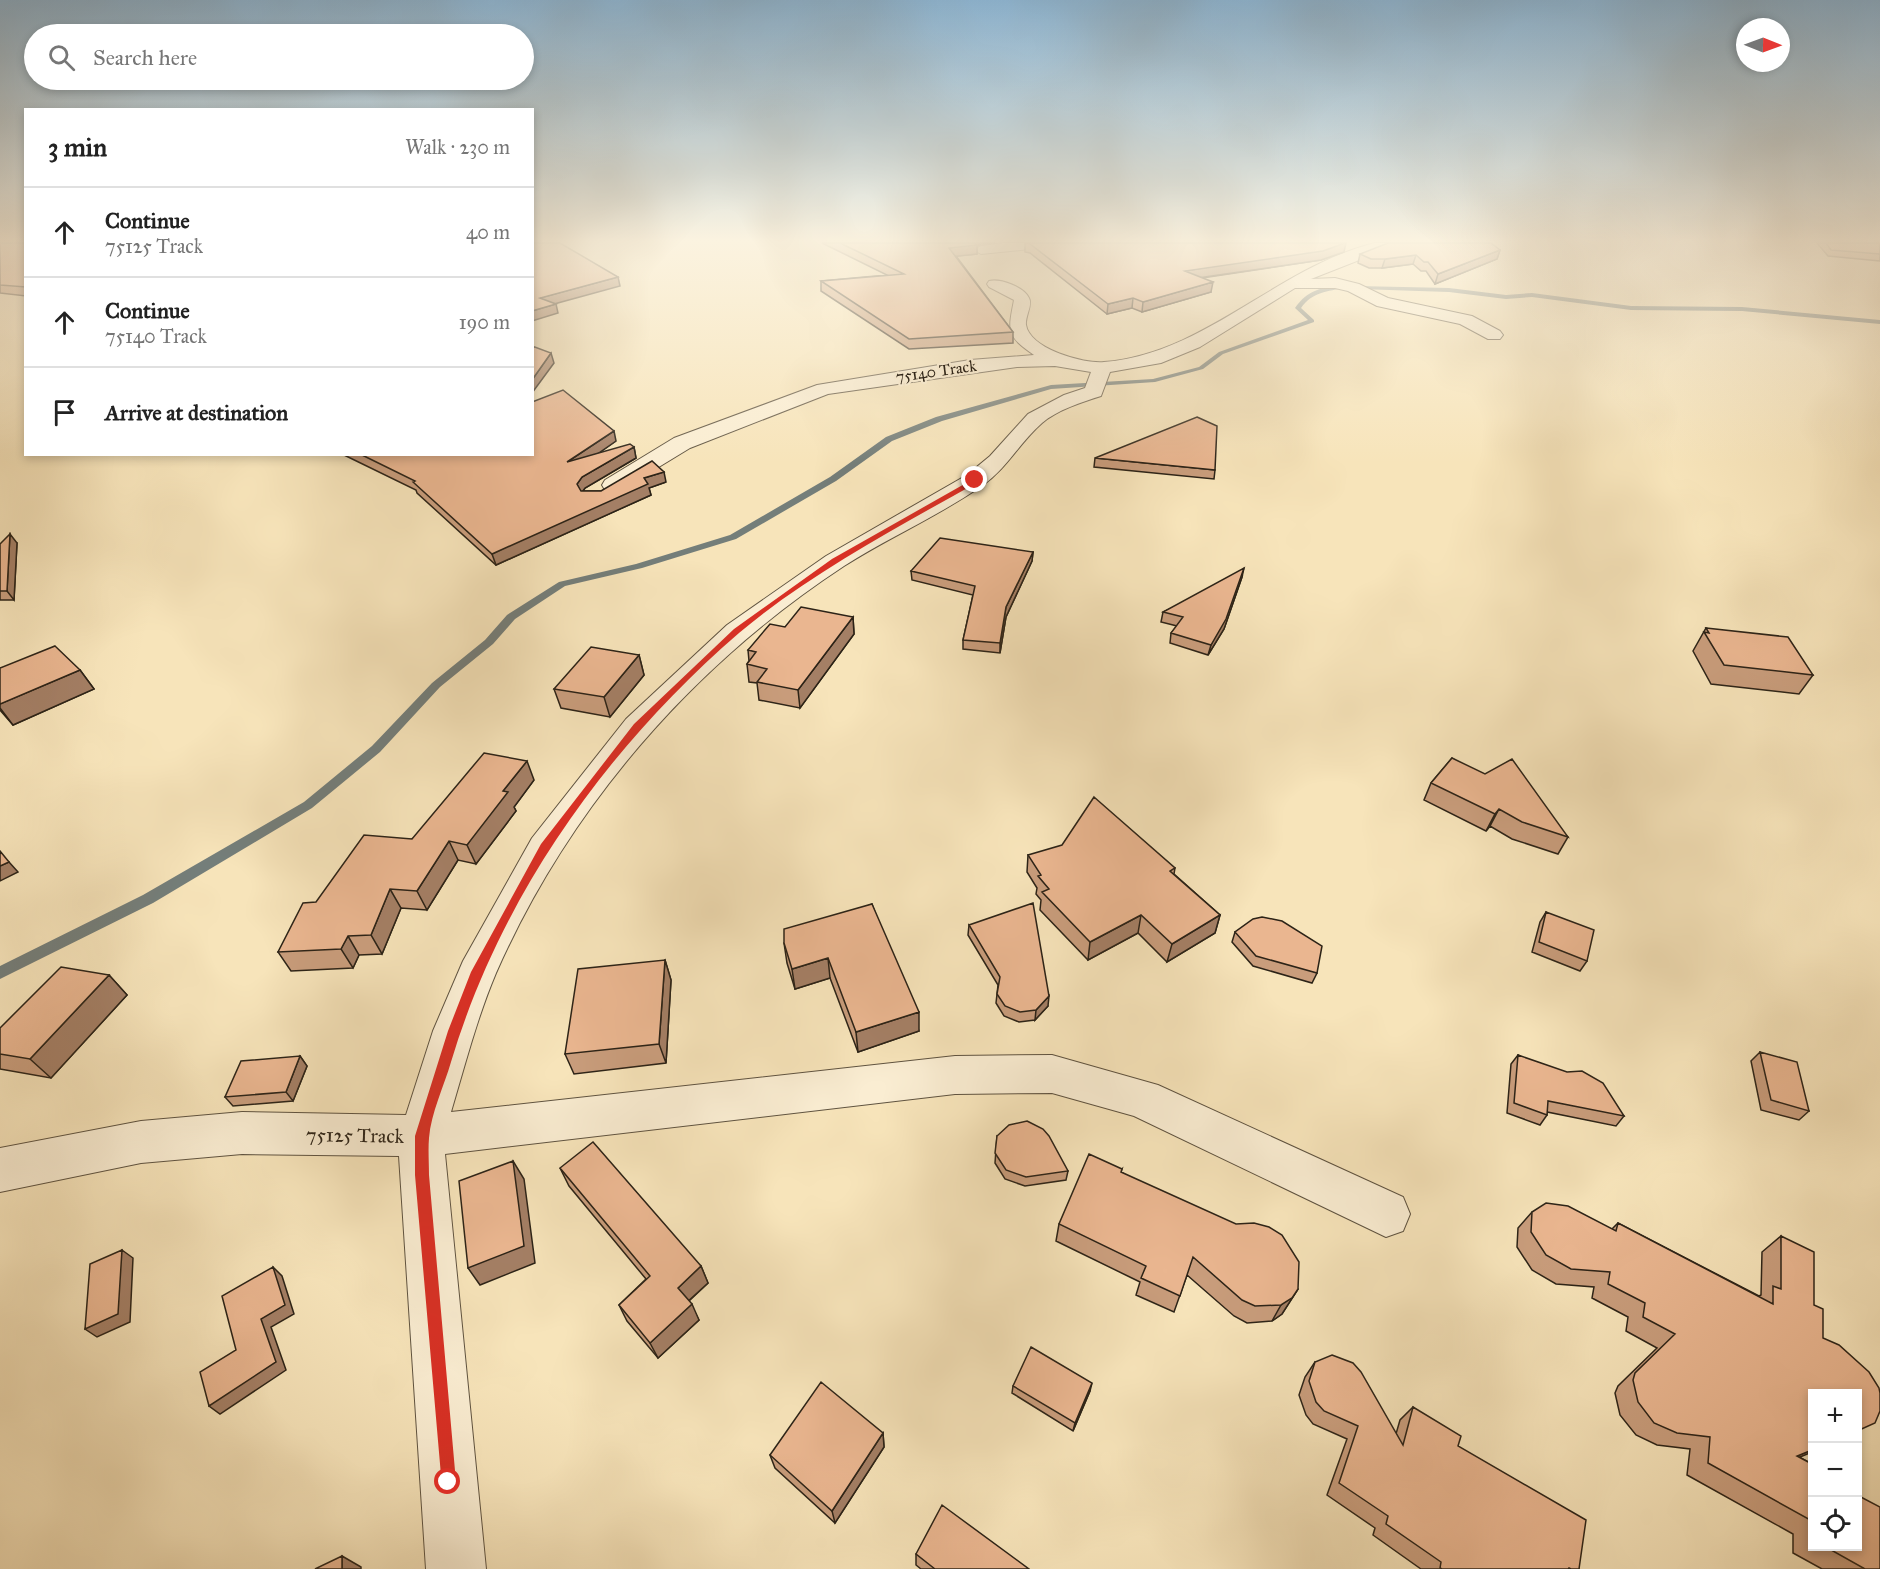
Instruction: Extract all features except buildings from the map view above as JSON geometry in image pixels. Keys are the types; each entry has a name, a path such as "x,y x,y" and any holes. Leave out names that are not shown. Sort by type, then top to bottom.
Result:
{"street":[{"path":"1018,316 1017,323 1022,334 1039,350 1055,360"},
{"path":"1237,316 1194,343 1098,380 1071,399 1035,418 998,461 975,480 835,561 737,631 637,726 544,847 515,898 477,972 458,1021 422,1136 955,1075 1052,1074 1143,1099 1386,1214"},
{"path":"1449,316 1467,320 1494,335"},
{"name":"75140 Track","path":"594,495 682,444 824,389 970,366 1055,360 1098,380"},
{"name":"75125 Track","path":"0,1170 141,1142 242,1133 422,1136 424,1198 456,1569"}],"waterway":[{"path":"0,973 148,899 308,805 376,749 436,685 489,642 511,617 562,584 639,566 733,537 833,479 889,439 939,419 1051,387 1153,381 1201,368 1221,353 1312,321 1307,316"},
{"path":"1819,316 1880,322"}],"route":[{"path":"448,1482 422,1175 422,1136 454,1031 477,972 515,898 544,847 637,726 737,631 835,561 903,524 975,480"}]}
